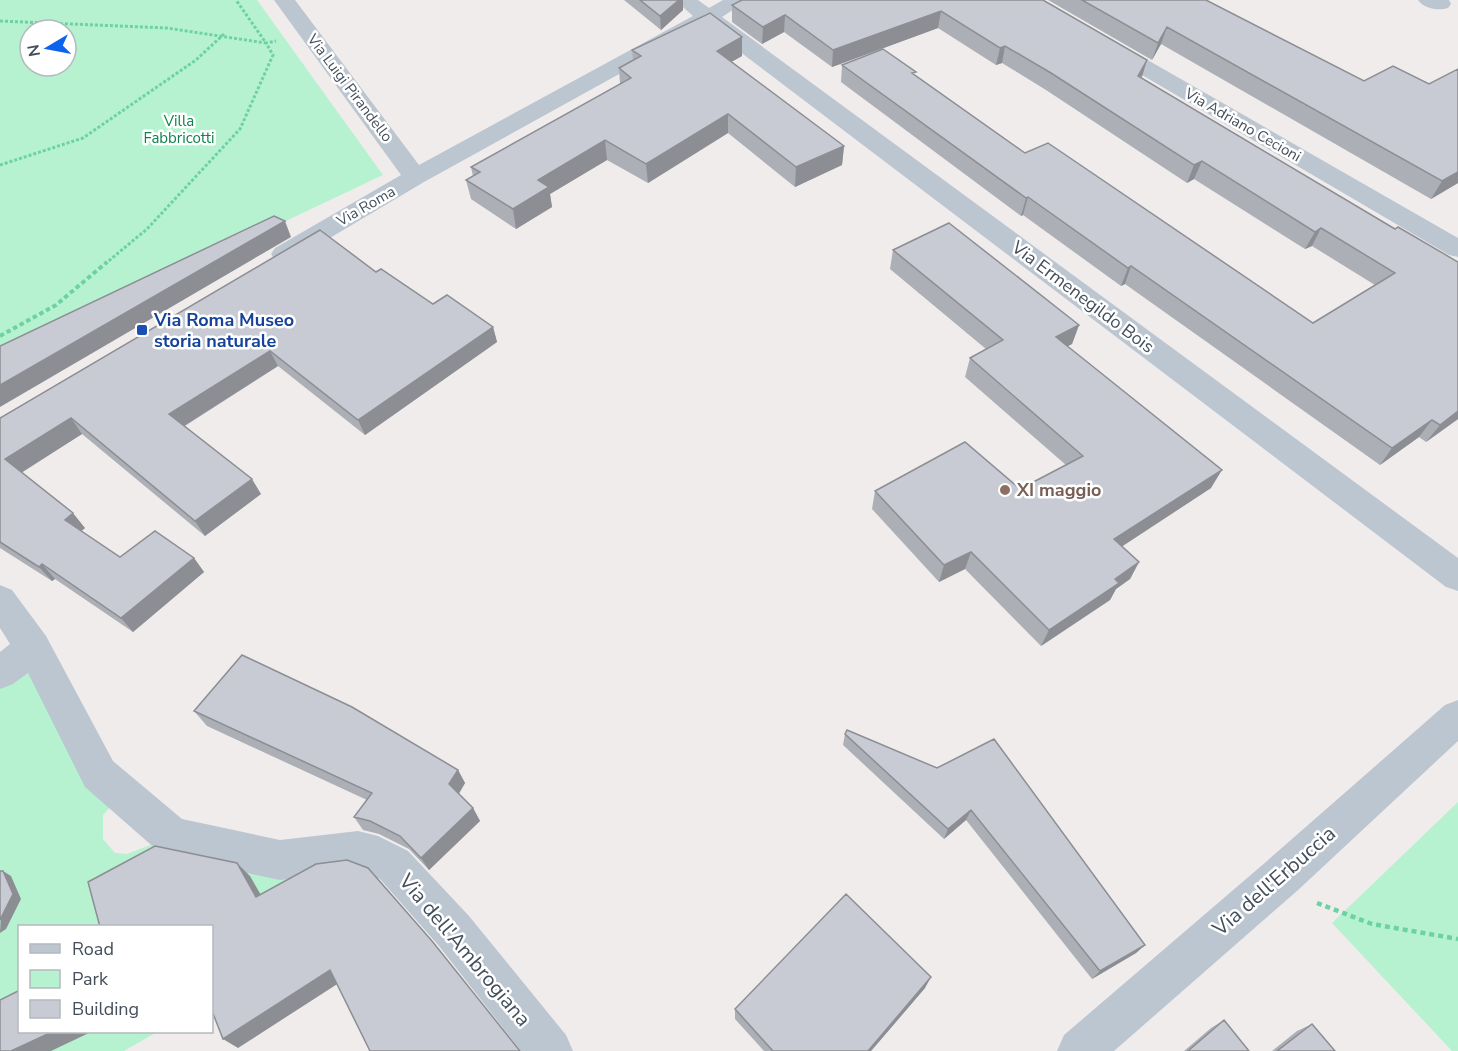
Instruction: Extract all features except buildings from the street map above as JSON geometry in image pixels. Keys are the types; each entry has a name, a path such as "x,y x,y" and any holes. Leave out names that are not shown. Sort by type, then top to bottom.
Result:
{"street":[{"name":"Via Ermenegildo Bois","path":"685,0 1458,577"},
{"name":"Via Roma","path":"263,267 415,177 738,0"},
{"name":"Via Adriano Cecioni","path":"1028,0 1454,243"},
{"name":"Via Luigi Pirandello","path":"288,1 307,31 415,177"},
{"path":"276,41 307,31"},
{"name":"Via dell'Ambrogiana","path":"0,600 33,647 99,774 172,837 280,860 358,851 378,856 394,865 454,931 550,1051"},
{"path":"0,674 33,647"},
{"name":"Via dell'Erbuccia","path":"1088,1048 1458,717"}],"path":[{"path":"236,0 276,41"},
{"path":"0,21 154,25 276,41"},
{"path":"0,165 83,138 196,60 225,33"},
{"path":"0,336 56,304 147,229 240,129 273,55 276,41"},
{"path":"1282,876 1317,903 1372,924 1458,939"}],"green space":[{"name":"Villa Fabbricotti","path":"0,0 257,0 383,175 0,356"},
{"path":"0,663 34,670 115,802 103,815 103,839 115,853 127,854 158,842 179,854 250,874 346,859 213,926 18,925 18,1033 155,1033 124,1051 0,1051"},
{"path":"1458,802 1458,1051 1452,1051 1332,923"}],"place":[{"name":"Via Roma Museo storia naturale","path":"142,330"},
{"name":"XI maggio","path":"1005,490"}]}
